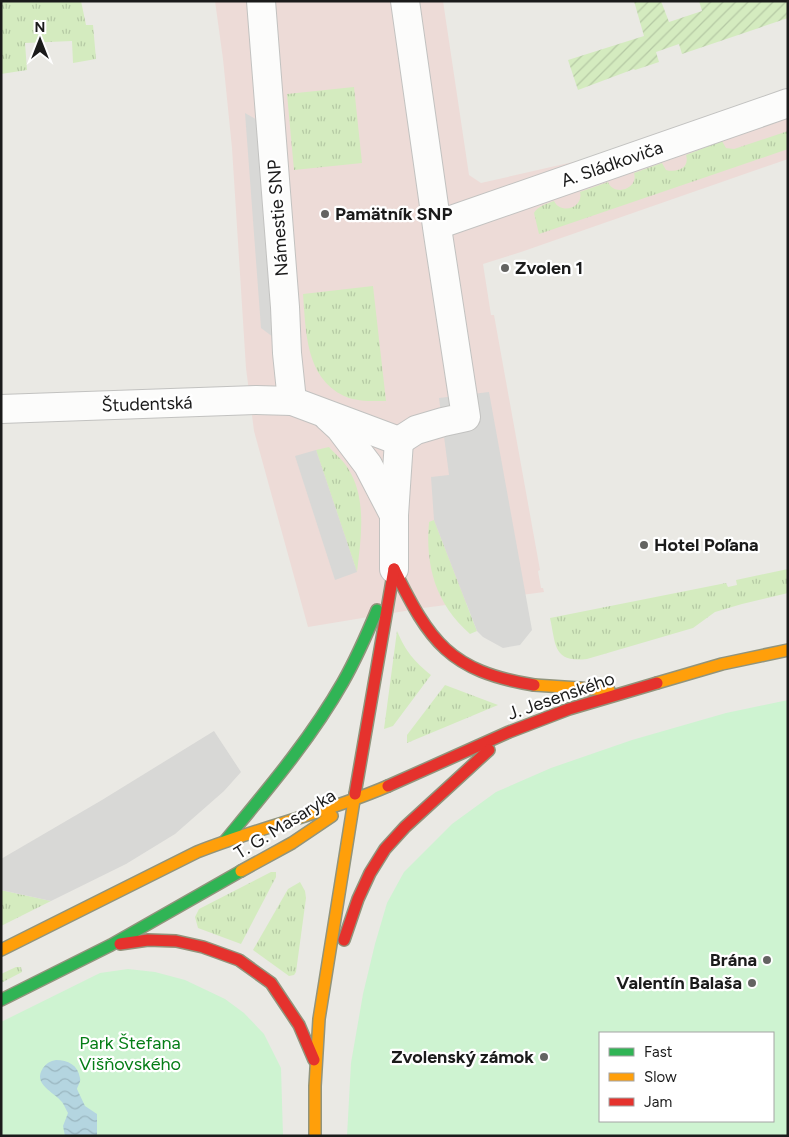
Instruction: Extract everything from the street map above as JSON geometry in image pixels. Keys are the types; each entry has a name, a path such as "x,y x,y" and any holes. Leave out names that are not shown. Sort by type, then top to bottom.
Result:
{"street":[{"name":"Námestie SNP","path":"261,1 292,401"},
{"path":"399,441 416,430 466,417 405,1"},
{"name":"A. Sládkoviča","path":"437,225 788,103"},
{"name":"Študentská","path":"1,409 256,400 292,401"},
{"path":"292,401 399,441"},
{"path":"324,412 340,428 368,465 394,515"},
{"path":"315,1136 319,1018 344,855 394,570 394,515 399,441"},
{"path":"394,570 414,609 434,639 455,659 470,667 494,677 531,685 632,690"},
{"path":"225,841 300,748 338,691 366,635 394,570"},
{"name":"J. Jesenského","path":"354,801 509,732 570,710 722,664 788,650"},
{"path":"326,976 344,940 358,899 370,873 385,849 405,827 509,732"},
{"name":"T. G. Masaryka","path":"1,950 196,852 225,841 354,801"},
{"name":"T. G. Masaryka","path":"1,1000 112,945 292,843 354,801"},
{"path":"112,945 148,940 176,941 203,947 239,960 270,982 299,1025 316,1063"}],"shaded area":[{"path":"215,1 443,1 469,175 481,183 582,160 788,93 788,159 483,264 540,570 538,571 541,588 543,588 544,592 423,608 308,627 254,431 246,368 232,148"},
{"path":"245,113 264,124 281,343 261,328"},
{"path":"489,392 532,630 520,645 503,648 483,637 477,631 434,520 431,477 449,475 439,398"},
{"path":"316,450 357,572 335,580 295,456"},
{"path":"214,731 241,772 224,791 175,834 126,864 51,901 1,890 1,859"}],"green space":[{"path":"1,1 81,1 86,25 93,25 96,59 73,63 72,41 25,43 27,70 1,74"},
{"path":"634,1 661,1 669,22 702,11 699,1 788,1 788,18 682,54 679,44 656,52 659,62 634,69 578,90 568,60 644,36"},
{"path":"354,87 362,163 294,170 287,94"},
{"path":"788,131 788,149 539,234 534,213 545,204 554,201 562,208 571,208 579,202 580,192 608,182 615,189 625,189 633,183 635,179 634,173 662,163 666,170 678,170 686,163 686,155 722,141 726,148 734,149"},
{"path":"373,286 386,401 354,399 344,396 331,388 315,365 310,352 305,323 303,294"},
{"path":"329,447 347,467 355,482 358,494 361,520 357,572 316,450"},
{"path":"434,520 477,631 470,634 449,610 435,584 431,569 428,539 429,522"},
{"path":"788,569 788,593 715,612 693,628 587,659 568,658 562,655 555,644 550,618 726,583 728,587 737,585 736,580"},
{"path":"397,631 411,656 431,675 393,726 384,729"},
{"path":"445,685 498,705 407,743 407,735"},
{"path":"788,700 788,1136 347,1136 351,1063 363,994 387,903 404,872 452,824 496,792 551,768 632,740 726,713"},
{"path":"271,872 276,872 276,877 241,944 198,928 195,917 199,909"},
{"path":"300,882 305,891 306,898 296,972 294,975 289,976 253,950 288,889"},
{"path":"1,890 51,901 1,926"},
{"path":"16,967 21,967 22,972 1,983 1,974"},
{"name":"Park Štefana Višňovského","path":"128,969 155,972 185,980 225,999 244,1013 264,1034 281,1068 283,1136 1,1136 1,1022 100,973"}],"water":[{"path":"56,1060 72,1064 79,1073 80,1082 77,1089 85,1106 97,1114 97,1136 65,1136 63,1126 68,1113 62,1102 45,1087 40,1079 44,1066"}],"traffic: fast":[{"path":"225,841 257,803 317,724 348,673 377,610"},
{"path":"1,1000 111,945 241,871"}],"traffic: slow":[{"path":"657,683 722,664 788,650"},
{"path":"534,685 609,690"},
{"path":"1,950 197,852 365,796 388,786"},
{"path":"315,1136 315,1086 319,1019 355,794"},
{"path":"241,871 292,843 332,816"}],"traffic: jam":[{"path":"394,569 419,616 446,649 462,661 481,671 505,679 534,685"},
{"path":"355,794 394,569"},
{"path":"388,786 509,732 569,709 657,683"},
{"path":"344,940 358,899 370,873 385,849 405,827 489,750"},
{"path":"120,944 148,940 176,941 203,947 239,960 271,983 299,1025 314,1060"}],"place":[{"name":"Pamätník SNP","path":"325,214"},
{"name":"Zvolen 1","path":"505,268"},
{"name":"Hotel Poľana","path":"644,545"},
{"name":"Brána","path":"767,960"},
{"name":"Valentín Balaša","path":"752,983"},
{"name":"Zvolenský zámok","path":"544,1057"}]}
